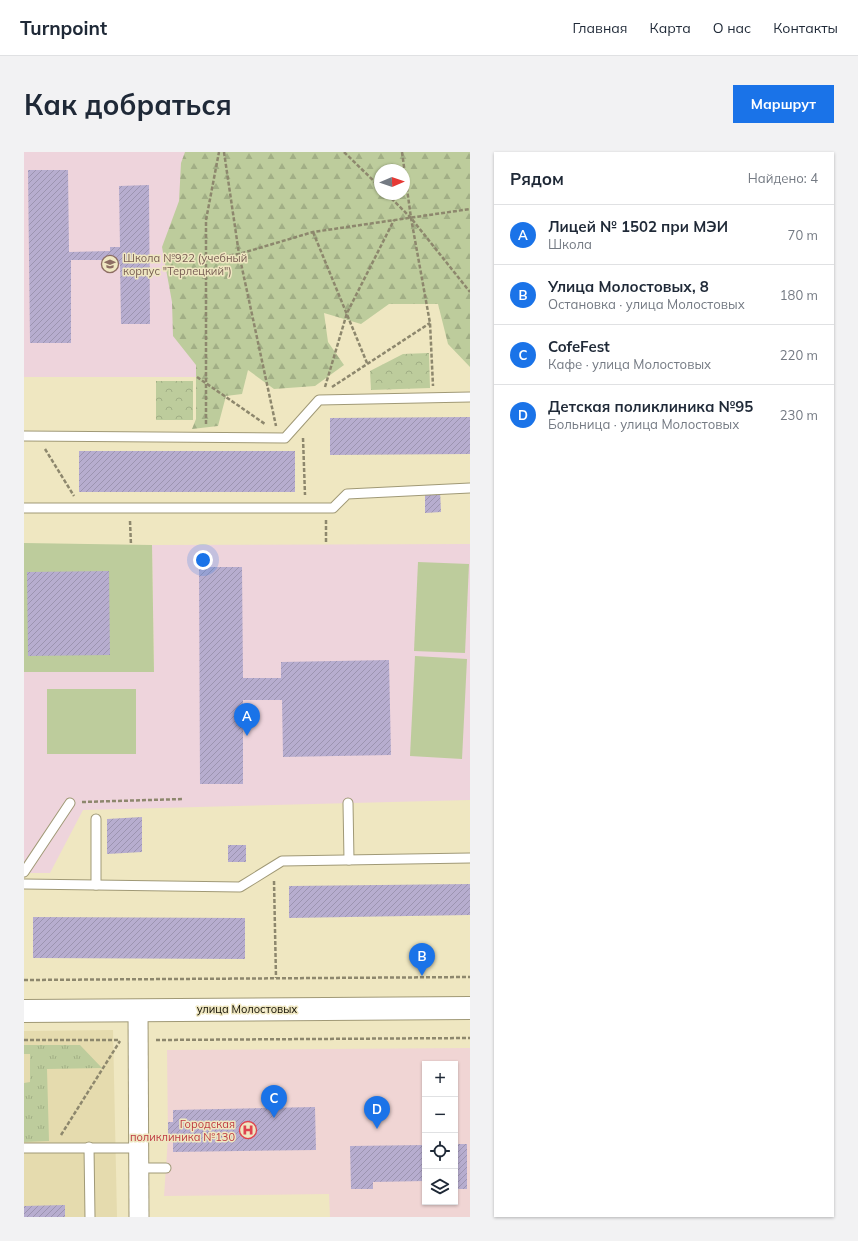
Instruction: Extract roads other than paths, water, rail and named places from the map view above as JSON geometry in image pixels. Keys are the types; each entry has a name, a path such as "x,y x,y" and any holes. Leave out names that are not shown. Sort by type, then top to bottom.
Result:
{"street":[{"name":"улица Молостовых","path":"24,1010 470,1008"},
{"path":"138,1010 139,1217"}],"lane":[{"path":"24,436 286,438 319,400 470,398"},
{"path":"24,508 333,508 347,494 470,488"},
{"path":"24,872 70,803"},
{"path":"348,803 349,860"},
{"path":"96,819 96,885"},
{"path":"24,884 240,886 282,861 470,858"},
{"path":"89,1147 90,1217"},
{"path":"24,1148 139,1148"},
{"path":"139,1168 166,1168"}],"place":[{"name":"Школа №922 (учебный корпус \"Терлецкий\")","path":"110,264"},
{"name":"Лицей № 1502 при МЭИ","path":"247,736"},
{"name":"Улица Молостовых, 8","path":"422,976"},
{"name":"CofeFest","path":"274,1118"},
{"name":"Детская поликлиника №95","path":"377,1129"},
{"name":"Городская поликлиника №130","path":"248,1130"}]}
